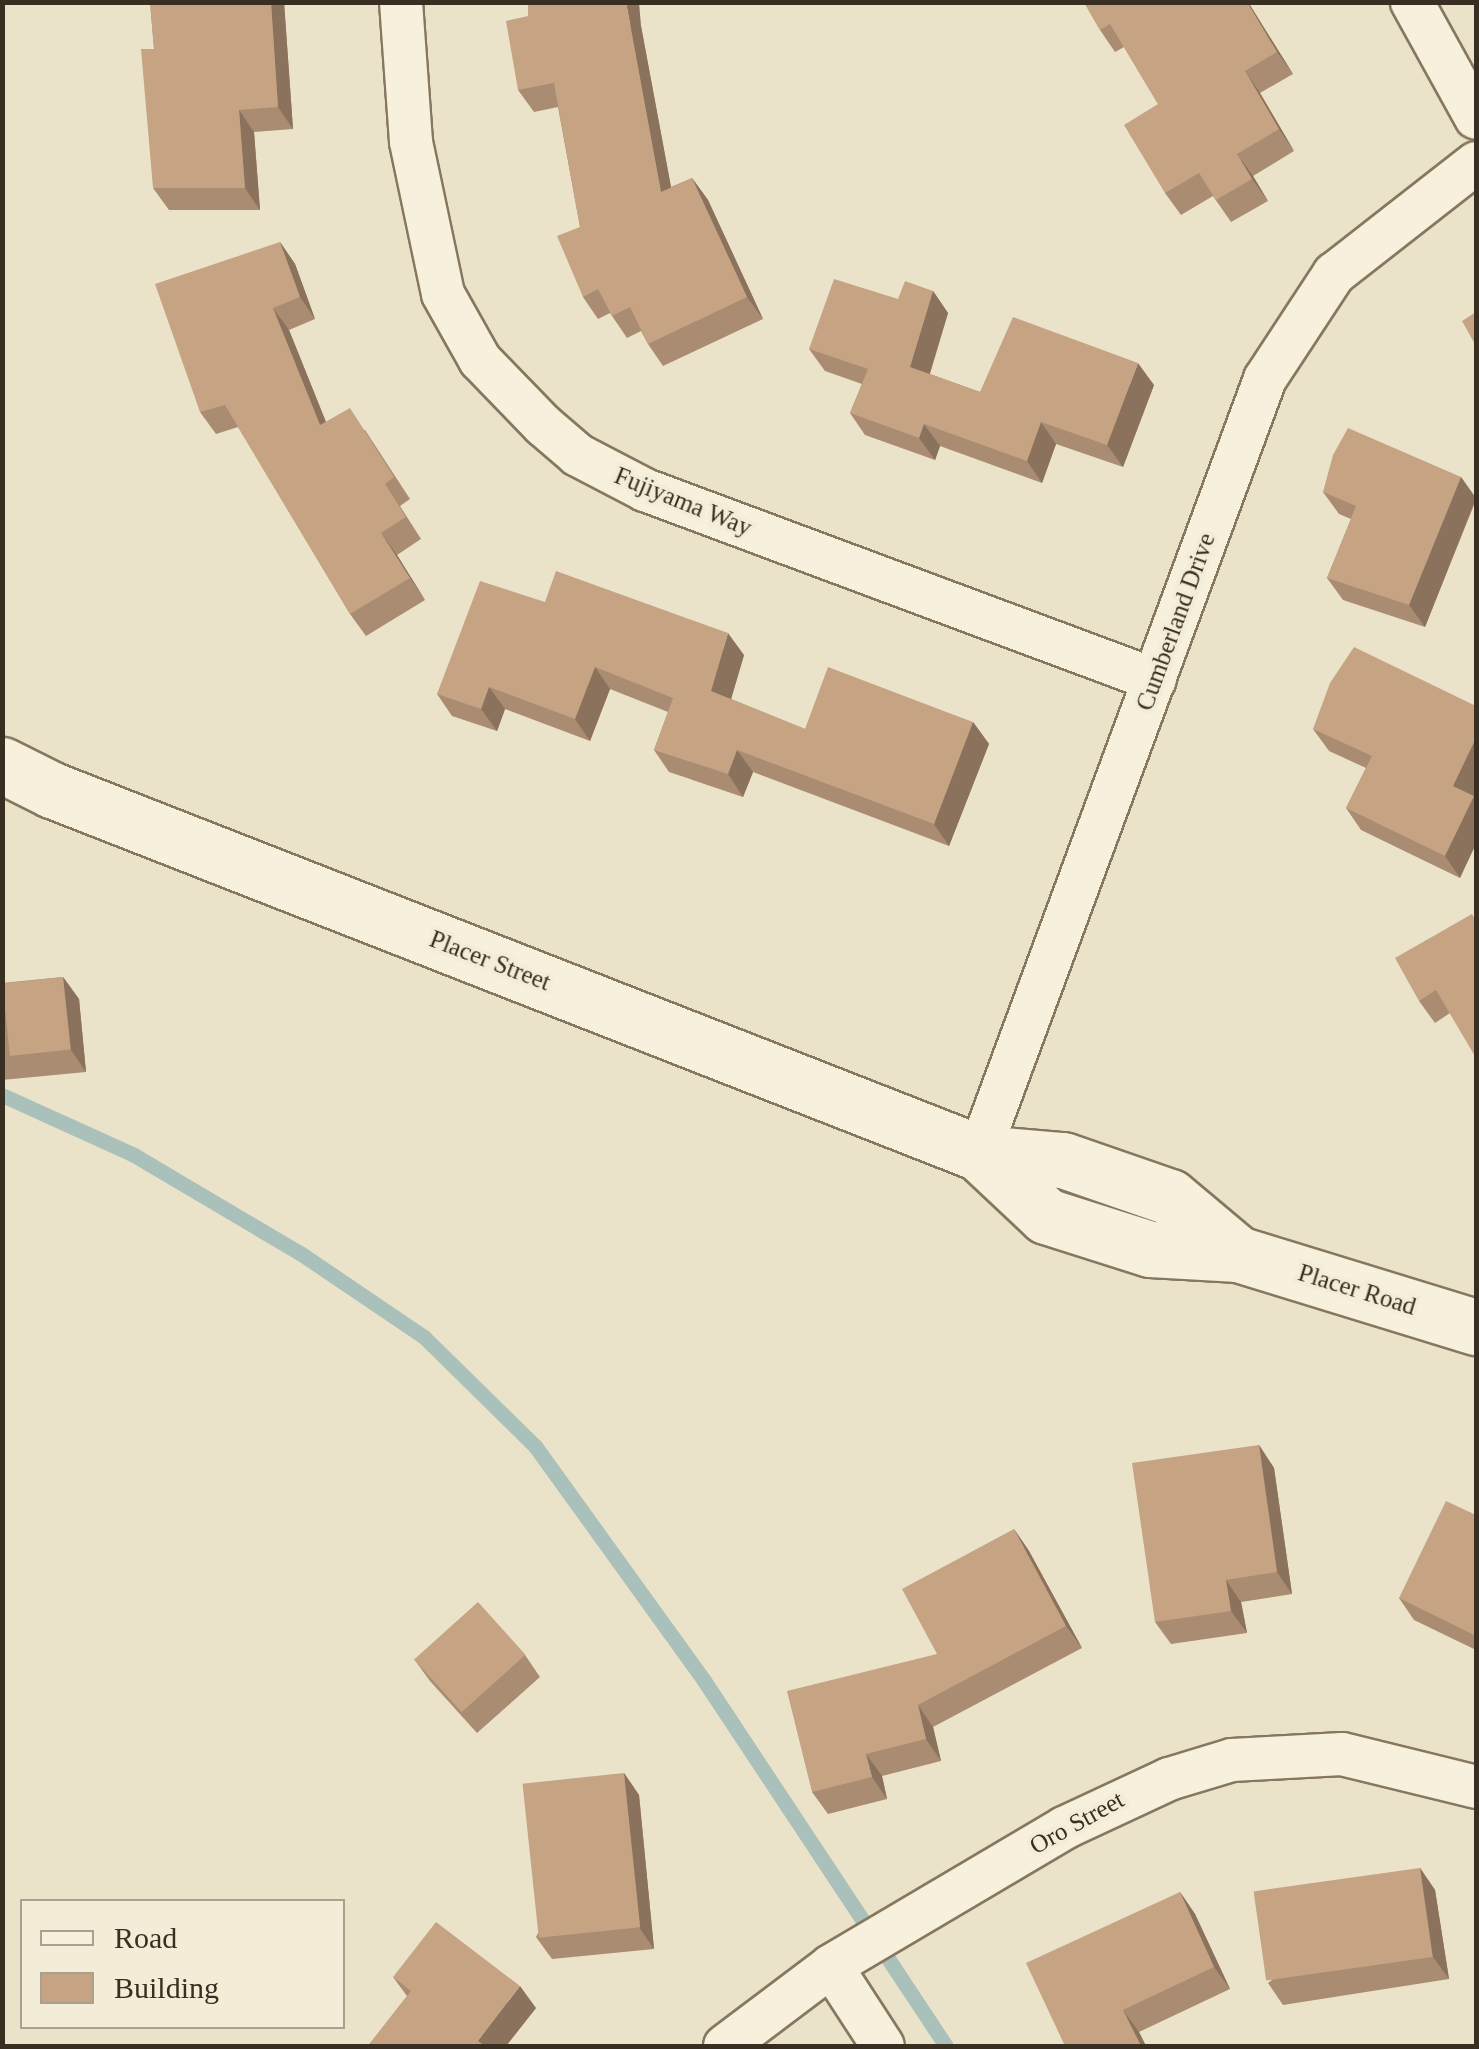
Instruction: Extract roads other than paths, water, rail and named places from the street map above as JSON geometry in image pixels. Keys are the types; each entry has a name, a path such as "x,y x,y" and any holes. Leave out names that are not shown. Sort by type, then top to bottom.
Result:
{"main road":[{"name":"Placer Street","path":"2,765 89,805 979,1153"},
{"name":"Placer Road","path":"979,1153 1046,1216 1150,1250 1238,1254 1476,1327"}],"street":[{"name":"Fujiyama Way","path":"401,2 411,142 443,294 480,360 543,426 578,455 644,490 1155,680"},
{"path":"1412,2 1476,118"},
{"name":"Cumberland Drive","path":"979,1153 1265,379 1288,336 1356,253 1476,163"},
{"name":"Oro Street","path":"725,2046 831,1966 1113,1802 1232,1760 1342,1754 1476,1787"},
{"path":"831,1966 883,2046"}],"waterway":[{"path":"2,1095 134,1155 300,1253 424,1337 535,1446 703,1679 946,2046"}]}
